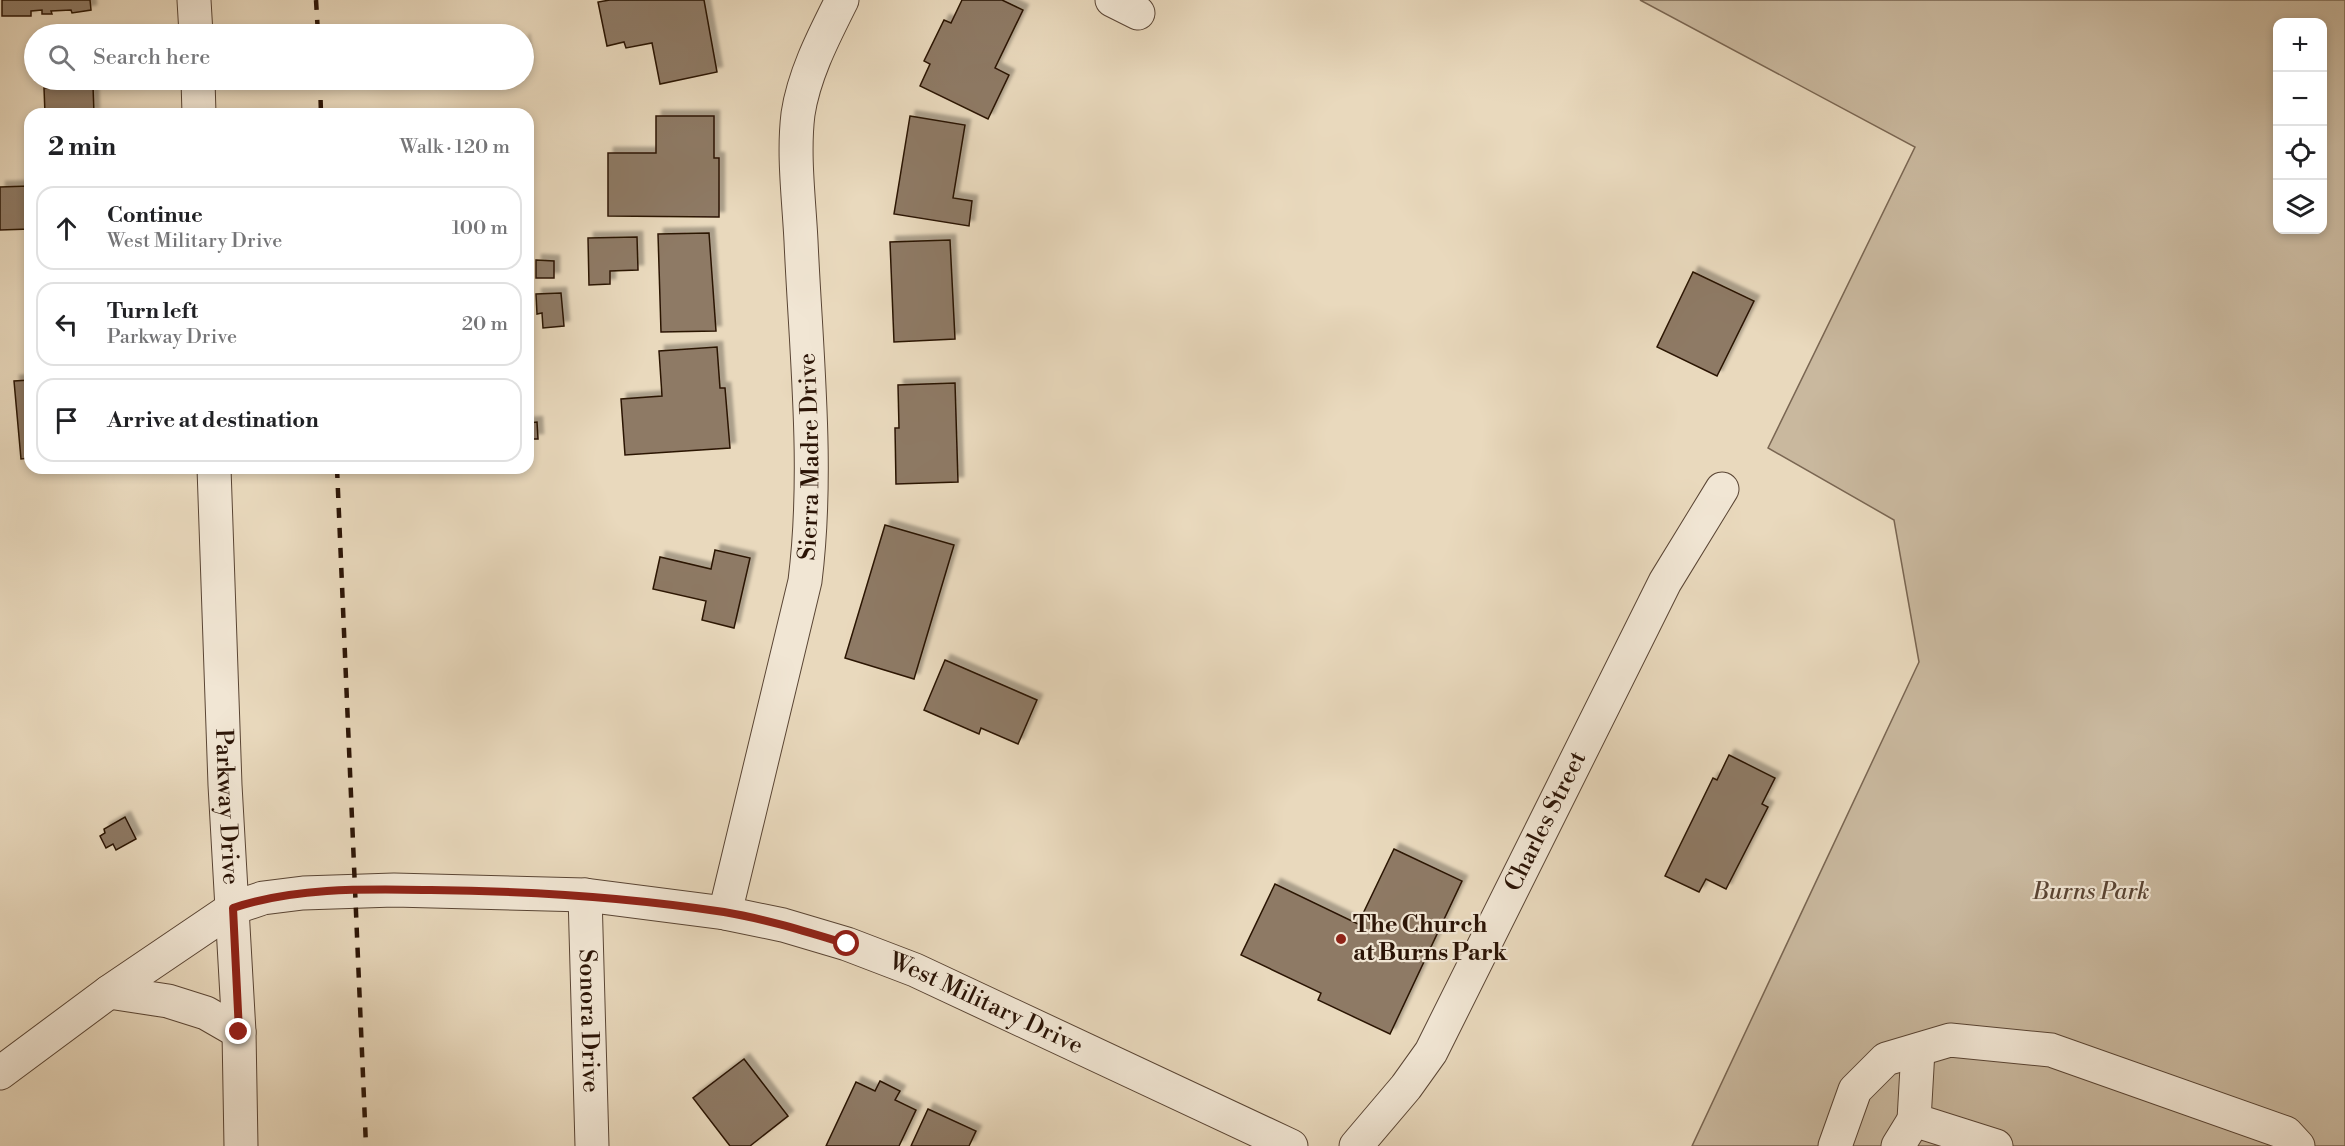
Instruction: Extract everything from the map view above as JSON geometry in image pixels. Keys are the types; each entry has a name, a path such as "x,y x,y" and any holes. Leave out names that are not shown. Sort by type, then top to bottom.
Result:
{"street":[{"path":"194,0 195,24"},
{"name":"Sierra Madre Drive","path":"725,913 806,572 812,489 798,174 798,115 804,87 821,42 842,0"},
{"path":"198,90 199,108"},
{"name":"Parkway Drive","path":"214,474 239,1032 241,1146"},
{"name":"Charles Street","path":"1356,1146 1406,1087 1431,1052 1665,582 1722,489"},
{"name":"West Military Drive","path":"0,1073 108,992 233,908 262,898 355,891 484,891 585,895 725,913 783,925 847,944 915,970 1291,1146"},
{"name":"Sonora Drive","path":"585,895 592,1146"},
{"path":"108,992 168,1001 206,1013 239,1032"},
{"path":"1835,1146 1855,1090 1886,1059 1950,1040 2051,1050 2286,1133 2298,1146"},
{"path":"1918,1050 1906,1133 1996,1146"}],"green space":[{"name":"Burns Park","path":"1640,0 2345,0 2345,1146 1692,1146 1919,662 1894,520 1768,448 1915,147"}],"building":[{"path":"2,0 90,0 91,10 72,13 71,10 51,11 52,14 42,14 42,10 31,11 31,16 2,16"},
{"path":"704,0 717,72 660,84 652,43 626,48 624,42 607,46 598,2"},
{"path":"962,0 1002,0 1023,10 995,68 1009,75 988,119 920,86 930,64 924,61 944,20 951,23"},
{"path":"44,90 93,90 94,108 45,108"},
{"path":"656,116 714,116 714,158 719,158 719,217 608,216 608,153 656,153"},
{"path":"910,116 965,125 953,198 972,201 969,226 894,214"},
{"path":"24,186 24,229 0,230 0,187"},
{"path":"709,233 716,331 661,332 658,234"},
{"path":"637,237 638,270 610,271 610,284 589,285 588,238"},
{"path":"950,240 955,339 894,342 890,242"},
{"path":"536,260 554,261 554,278 536,278"},
{"path":"1693,272 1754,301 1717,376 1657,347"},
{"path":"561,293 564,326 543,328 542,313 537,314 536,294"},
{"path":"717,347 720,388 725,388 730,448 625,455 621,399 662,396 659,351"},
{"path":"24,380 24,459 21,459 14,381"},
{"path":"955,383 958,482 896,484 895,428 899,428 898,385"},
{"path":"534,422 537,422 538,439 534,439"},
{"path":"885,525 954,545 914,679 845,658"},
{"path":"715,550 750,558 734,628 702,620 706,601 653,589 660,557 711,569"},
{"path":"945,660 1037,700 1018,744 981,728 979,734 924,710"},
{"path":"1729,755 1775,778 1762,804 1768,807 1726,889 1706,879 1699,892 1665,876 1713,778 1717,780"},
{"path":"125,817 136,839 116,850 113,844 106,848 100,836 105,833 104,829"},
{"name":"The Church at Burns Park","path":"1394,849 1462,881 1390,1034 1318,1000 1321,993 1241,955 1275,884 1358,924"},
{"path":"744,1059 788,1116 750,1146 730,1146 693,1098"},
{"path":"880,1081 900,1091 895,1100 916,1110 899,1146 826,1146 856,1082 875,1091"},
{"path":"928,1109 976,1131 969,1146 911,1146"}],"railway":[{"path":"316,0 317,24"},
{"path":"320,90 321,108"},
{"path":"337,474 366,1146"}],"place":[{"name":"The Church at Burns Park","path":"1341,939"}],"route":[{"path":"239,1032 233,908 262,898 303,893 394,890 585,895 725,913 783,925 847,944"}]}
